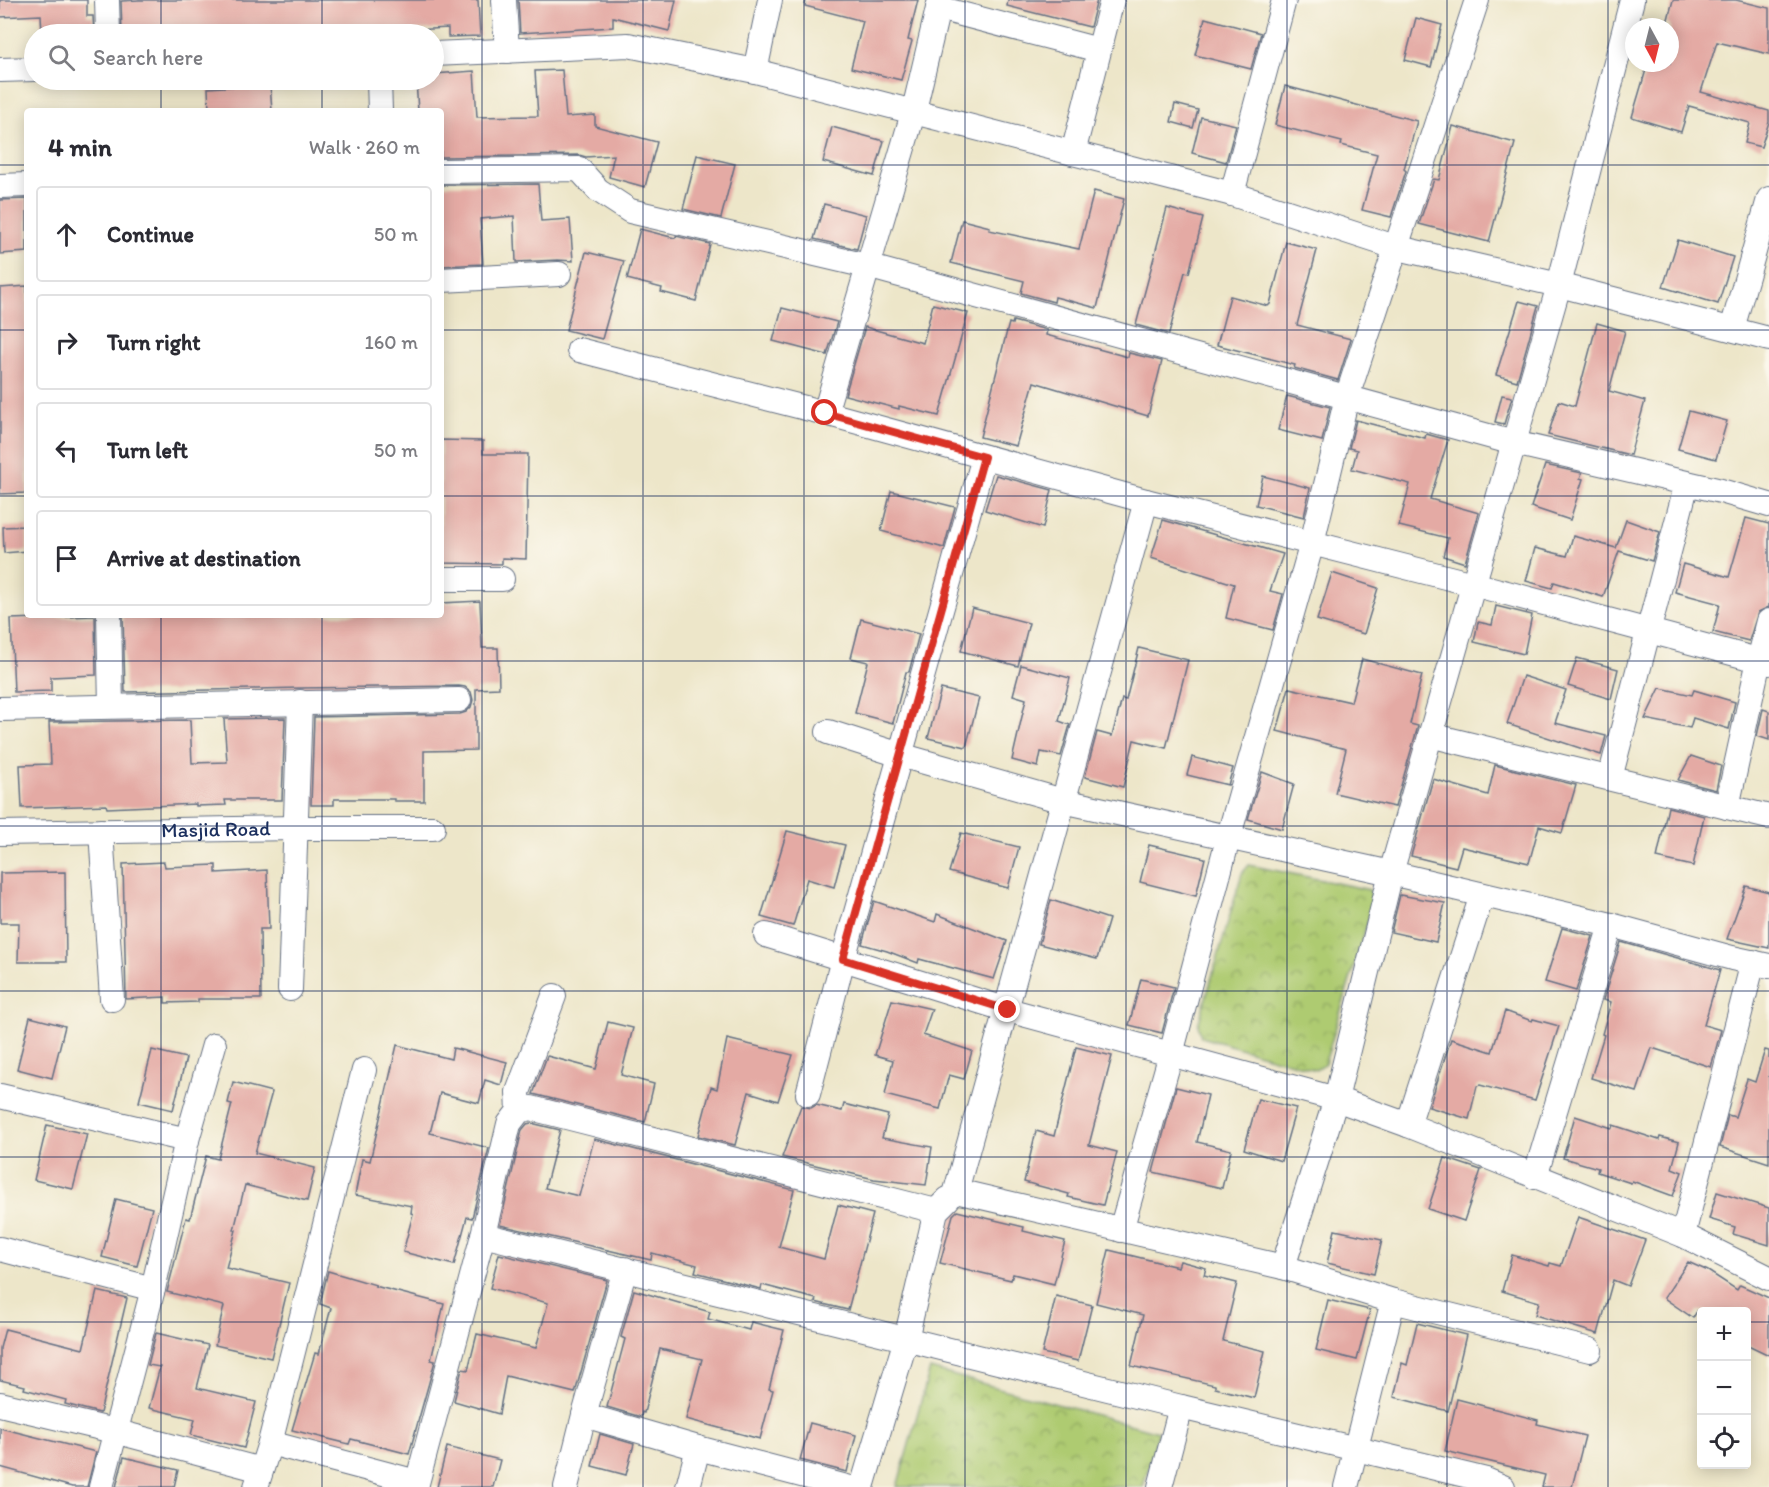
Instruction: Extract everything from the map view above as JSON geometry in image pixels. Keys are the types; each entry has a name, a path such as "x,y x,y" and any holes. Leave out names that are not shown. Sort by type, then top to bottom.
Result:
{"street":[{"path":"107,0 108,24"},
{"path":"504,0 507,51"},
{"path":"755,71 771,0"},
{"path":"1073,153 1112,0"},
{"path":"1232,194 1284,0"},
{"path":"1121,1230 1312,543 1347,397 1398,248 1477,0"},
{"path":"1283,1268 1336,1099 1391,873 1559,285 1632,0"},
{"path":"825,413 914,110 939,4 1099,50"},
{"path":"444,54 628,45 755,71 914,110 1232,194 1398,248 1559,285 1769,339"},
{"path":"0,70 24,69"},
{"path":"379,90 380,108"},
{"path":"444,171 579,170 598,190 630,211 867,266 1514,443 1687,483 1769,505"},
{"path":"0,186 24,185"},
{"path":"1732,329 1769,199"},
{"path":"444,280 559,274"},
{"path":"579,350 825,413 1146,501 1764,661"},
{"path":"808,1094 843,959 984,457"},
{"path":"1610,778 1687,483"},
{"path":"862,1487 906,1339 936,1211 956,1191 1008,1010 1146,501"},
{"path":"444,579 502,579"},
{"path":"109,618 111,706"},
{"path":"1727,807 1764,661 1769,621"},
{"path":"0,708 459,700"},
{"path":"290,989 300,702"},
{"path":"828,732 1063,801 1391,873 1611,925 1761,964 1683,1235"},
{"path":"1430,735 1769,817"},
{"name":"Masjid Road","path":"0,833 433,828"},
{"path":"101,831 112,999"},
{"path":"1408,1125 1482,895"},
{"path":"1535,1177 1611,925"},
{"path":"766,935 1008,1010 1336,1099 1408,1125 1683,1235 1769,1278"},
{"path":"519,1111 518,1092 554,996"},
{"path":"101,1487 153,1289 187,1140 214,1045"},
{"path":"0,1404 114,1431 258,1478 270,1443 364,1070"},
{"path":"0,1096 187,1140"},
{"path":"270,1443 417,1484 483,1235 509,1124 519,1111 531,1108 936,1211"},
{"path":"956,1191 1283,1268 1393,1301 1590,1350"},
{"path":"483,1235 1486,1480 1503,1487"},
{"path":"0,1249 153,1289"},
{"path":"566,1487 626,1269"},
{"path":"1346,1487 1393,1301"},
{"path":"1160,1487 1181,1407"},
{"path":"584,1415 698,1449 847,1487"},
{"path":"688,1487 698,1449"}],"green space":[{"path":"1249,865 1370,890 1373,904 1325,1063 1316,1070 1201,1037 1198,1025 1242,873"},
{"path":"930,1369 1158,1432 1143,1487 897,1487"}],"building":[{"path":"0,0 87,0 87,16 93,16 93,24 41,24 41,15 0,17"},
{"path":"478,0 480,36 448,37 448,28 444,28 444,24 122,24 121,1"},
{"path":"518,0 676,0 669,31 613,17 613,27 520,33"},
{"path":"806,0 918,0 908,40 912,41 901,80 851,68 863,21 805,6"},
{"path":"1008,0 1097,0 1090,27 1007,6"},
{"path":"1673,0 1736,0 1769,8 1769,54 1717,42 1701,92 1769,111 1769,122 1761,147 1745,143 1750,123 1689,106 1681,132 1632,117 1645,72 1679,72 1679,18 1668,18"},
{"path":"1205,18 1261,33 1251,69 1195,55"},
{"path":"1416,18 1442,25 1431,67 1405,60"},
{"path":"562,70 566,117 595,115 595,126 657,142 645,187 609,177 614,155 444,157 444,108 418,108 417,90 444,90 444,73 474,71 477,117 538,116 535,71"},
{"path":"1285,86 1417,121 1404,169 1406,171 1391,217 1362,210 1377,154 1341,145 1342,142 1275,125"},
{"path":"208,90 270,90 272,108 209,108"},
{"path":"1175,104 1198,110 1193,128 1171,122"},
{"path":"1201,117 1236,125 1226,162 1192,153"},
{"path":"1453,126 1515,143 1489,242 1419,224 1434,179 1439,180"},
{"path":"832,127 884,141 874,176 823,162"},
{"path":"697,155 735,164 721,218 683,209"},
{"path":"538,184 541,221 570,219 573,261 516,262 514,216 480,219 483,264 444,266 444,185"},
{"path":"1094,191 1124,199 1097,308 1055,297 1054,302 1021,293 1024,281 951,263 962,220 990,227 989,230 1079,249"},
{"path":"24,199 24,252 0,254 0,200"},
{"path":"824,204 866,215 857,249 814,239"},
{"path":"1167,208 1203,218 1189,273 1185,272 1169,334 1136,325"},
{"path":"640,229 710,244 696,301 661,292 662,288 627,279"},
{"path":"1678,240 1733,257 1718,304 1663,287"},
{"path":"1286,242 1317,250 1297,325 1351,339 1338,380 1294,368 1295,365 1217,345 1230,296 1268,306 1270,304"},
{"path":"586,252 624,261 602,339 566,330"},
{"path":"24,286 24,493 0,494 0,288"},
{"path":"1519,301 1538,306 1517,381 1496,375"},
{"path":"933,304 968,313 939,416 899,406 899,409 845,395 865,327 923,343"},
{"path":"782,308 837,322 827,355 773,341"},
{"path":"1013,321 1047,330 1046,335 1128,357 1129,353 1162,361 1148,416 1034,382 1016,446 980,437 1009,323 1012,324"},
{"path":"1597,323 1625,331 1609,391 1645,401 1630,455 1548,435 1559,401 1575,406"},
{"path":"1502,395 1512,397 1504,424 1495,422"},
{"path":"1287,396 1330,407 1322,441 1278,430"},
{"path":"1689,411 1727,421 1716,459 1678,449"},
{"path":"1356,420 1425,438 1426,434 1448,440 1430,499 1479,513 1465,563 1443,556 1448,538 1399,526 1410,484 1352,469 1357,450 1349,448"},
{"path":"444,440 483,441 483,454 528,454 526,559 502,558 502,564 444,563"},
{"path":"1545,465 1582,473 1580,478 1583,479 1570,520 1531,507"},
{"path":"996,475 1052,490 1043,528 985,510"},
{"path":"1263,476 1310,488 1304,517 1256,505"},
{"path":"891,491 955,507 944,548 881,531"},
{"path":"1746,518 1769,524 1769,607 1758,612 1749,641 1713,632 1720,604 1675,592 1683,564 1729,577"},
{"path":"1163,520 1283,554 1270,591 1283,594 1273,630 1226,618 1234,584 1151,558"},
{"path":"1626,520 1660,532 1652,561 1619,551 1603,597 1554,582 1552,588 1526,581 1535,548 1567,556 1573,536 1616,548"},
{"path":"24,526 24,551 4,553 3,527"},
{"path":"1332,573 1378,588 1364,634 1317,620"},
{"path":"480,601 482,648 498,648 499,688 476,689 476,750 424,751 424,801 334,799 334,805 311,805 314,717 460,714 471,707 473,700 471,692 465,687 125,692 123,618 444,618 444,603"},
{"path":"1496,606 1532,615 1524,654 1474,642 1478,622 1492,625"},
{"path":"972,608 1029,623 1018,666 961,651"},
{"path":"95,618 96,675 51,677 51,691 14,692 11,619"},
{"path":"861,619 919,634 909,672 906,672 893,723 855,713 868,662 851,658"},
{"path":"1139,648 1188,660 1166,748 1134,740 1123,787 1085,777 1097,732 1112,736 1122,699 1126,700"},
{"path":"1577,658 1618,669 1611,699 1568,686"},
{"path":"1362,659 1422,675 1410,724 1418,726 1395,807 1335,793 1346,749 1277,731 1289,688 1351,702"},
{"path":"1021,665 1070,678 1059,721 1070,725 1061,756 1041,752 1038,767 1012,760 1026,699 1013,695"},
{"path":"1523,676 1566,690 1555,723 1606,736 1601,755 1507,724"},
{"path":"1660,688 1692,695 1694,690 1735,702 1729,729 1693,718 1690,728 1645,719"},
{"path":"941,689 979,698 966,747 928,738"},
{"path":"1763,709 1769,711 1769,740 1757,736"},
{"path":"285,718 282,800 225,800 226,805 196,806 196,804 107,808 106,805 22,808 20,765 51,764 49,722 190,720 192,763 227,762 224,719"},
{"path":"1691,756 1721,766 1716,790 1678,780"},
{"path":"1192,757 1233,768 1228,785 1187,775"},
{"path":"1495,765 1576,785 1562,833 1539,826 1529,863 1462,847 1456,867 1411,856 1433,779 1488,795"},
{"path":"1262,772 1294,784 1282,829 1248,819"},
{"path":"1668,807 1704,816 1693,866 1657,858"},
{"path":"787,831 845,845 834,887 807,879 793,926 761,917"},
{"path":"961,833 1019,847 1008,888 949,872"},
{"path":"1149,845 1205,858 1196,896 1140,882"},
{"path":"164,862 165,867 216,865 216,873 267,870 269,929 260,929 261,999 198,999 198,1002 165,1003 165,997 126,999 123,864"},
{"path":"65,872 66,962 18,962 19,923 0,923 0,873"},
{"path":"1746,886 1769,892 1769,948 1727,939"},
{"path":"1400,895 1445,903 1436,942 1391,932"},
{"path":"1051,900 1109,919 1097,959 1039,944"},
{"path":"874,901 935,922 937,914 1007,941 994,979 919,959 918,963 862,944"},
{"path":"1562,928 1593,936 1576,991 1545,982"},
{"path":"1621,942 1720,970 1704,1025 1721,1030 1711,1067 1652,1048 1637,1092 1591,1078 1611,1002 1603,1000"},
{"path":"1141,979 1174,987 1162,1033 1129,1025"},
{"path":"892,1000 932,1009 923,1035 972,1051 964,1079 949,1075 940,1109 885,1095 893,1060 875,1055"},
{"path":"1505,1011 1532,1021 1533,1019 1559,1026 1535,1100 1480,1085 1477,1086 1469,1119 1429,1107 1451,1039 1492,1052"},
{"path":"30,1017 65,1026 52,1078 17,1069"},
{"path":"608,1022 633,1028 621,1075 654,1084 645,1122 533,1094 547,1056 596,1069"},
{"path":"727,1039 793,1055 778,1101 749,1092 735,1145 698,1136 711,1087 717,1089"},
{"path":"397,1045 451,1059 453,1048 507,1062 501,1085 485,1080 479,1103 440,1093 430,1133 489,1148 472,1218 467,1217 454,1265 403,1252 413,1214 411,1213 412,1206 355,1195 362,1159 370,1161"},
{"path":"1076,1047 1112,1056 1089,1145 1117,1152 1103,1205 1068,1197 1069,1194 1024,1182 1036,1131 1054,1136"},
{"path":"152,1050 186,1058 173,1110 139,1102"},
{"path":"1765,1050 1769,1051 1769,1163 1720,1147 1728,1115 1735,1117 1747,1079 1755,1082"},
{"path":"233,1082 272,1092 255,1153 315,1168 307,1201 245,1185 234,1230 236,1230 226,1268 289,1283 271,1358 215,1345 224,1306 167,1292 186,1218 190,1219 206,1156 218,1159 232,1104 228,1103"},
{"path":"1176,1087 1208,1095 1197,1142 1231,1150 1222,1188 1153,1172"},
{"path":"1258,1099 1296,1108 1281,1161 1244,1149"},
{"path":"844,1104 888,1115 882,1138 932,1147 926,1185 874,1179 782,1157 801,1106 811,1108 816,1105 842,1111"},
{"path":"1575,1116 1659,1140 1660,1137 1679,1142 1672,1168 1682,1172 1673,1196 1632,1181 1631,1183 1597,1172 1598,1168 1563,1158"},
{"path":"531,1123 560,1130 545,1188 579,1196 594,1139 794,1190 779,1247 824,1259 838,1205 873,1214 848,1310 762,1285 761,1289 695,1272 697,1265 652,1253 651,1260 500,1225 522,1130"},
{"path":"47,1125 87,1134 73,1189 34,1180"},
{"path":"1445,1158 1481,1170 1464,1221 1428,1209"},
{"path":"1717,1192 1769,1208 1769,1245 1733,1234 1735,1227 1709,1219"},
{"path":"116,1199 152,1208 137,1266 102,1257"},
{"path":"957,1211 1024,1227 1023,1231 1065,1241 1054,1284 1013,1274 1011,1280 940,1263 953,1215"},
{"path":"1578,1217 1645,1240 1628,1286 1613,1280 1598,1334 1535,1315 1539,1302 1502,1291 1512,1255 1549,1266 1550,1263 1561,1266"},
{"path":"1335,1230 1382,1240 1374,1274 1327,1263"},
{"path":"1109,1250 1178,1267 1180,1261 1206,1268 1204,1275 1237,1283 1223,1341 1265,1351 1254,1398 1215,1388 1215,1385 1131,1366 1143,1315 1096,1303"},
{"path":"499,1254 607,1280 575,1393 506,1376 499,1414 454,1401 462,1369 468,1370 477,1334 536,1348 548,1303 490,1288"},
{"path":"1688,1262 1708,1271 1737,1290 1740,1285 1769,1298 1769,1355 1751,1346 1751,1307 1697,1307 1693,1318 1664,1298"},
{"path":"328,1271 444,1304 431,1360 435,1361 409,1454 351,1439 349,1444 292,1430 315,1353 319,1354 331,1308 320,1304"},
{"path":"634,1290 710,1312 708,1319 749,1330 751,1322 784,1330 769,1389 773,1390 760,1439 686,1419 702,1359 660,1349 644,1413 642,1412 641,1417 607,1407 625,1339 621,1337"},
{"path":"97,1291 127,1298 100,1413 65,1404 66,1400 0,1380 0,1348 5,1329 83,1349"},
{"path":"1056,1296 1092,1305 1078,1361 1042,1353"},
{"path":"1328,1300 1370,1310 1357,1360 1316,1350"},
{"path":"1417,1323 1466,1335 1448,1411 1394,1397 1402,1363 1407,1365"},
{"path":"156,1333 208,1345 197,1388 256,1402 244,1448 191,1435 195,1419 149,1408 160,1367 148,1365"},
{"path":"1457,1399 1538,1420 1537,1424 1585,1436 1572,1487 1542,1487 1545,1475 1445,1451"},
{"path":"810,1423 856,1435 847,1472 800,1460"},
{"path":"0,1428 96,1452 87,1487 72,1487 0,1467"},
{"path":"600,1434 634,1444 626,1475 592,1466"},
{"path":"447,1447 500,1460 493,1487 437,1487"},
{"path":"124,1457 178,1470 174,1487 116,1487"}],"route":[{"path":"825,413 984,457 843,959 1008,1010"}]}
